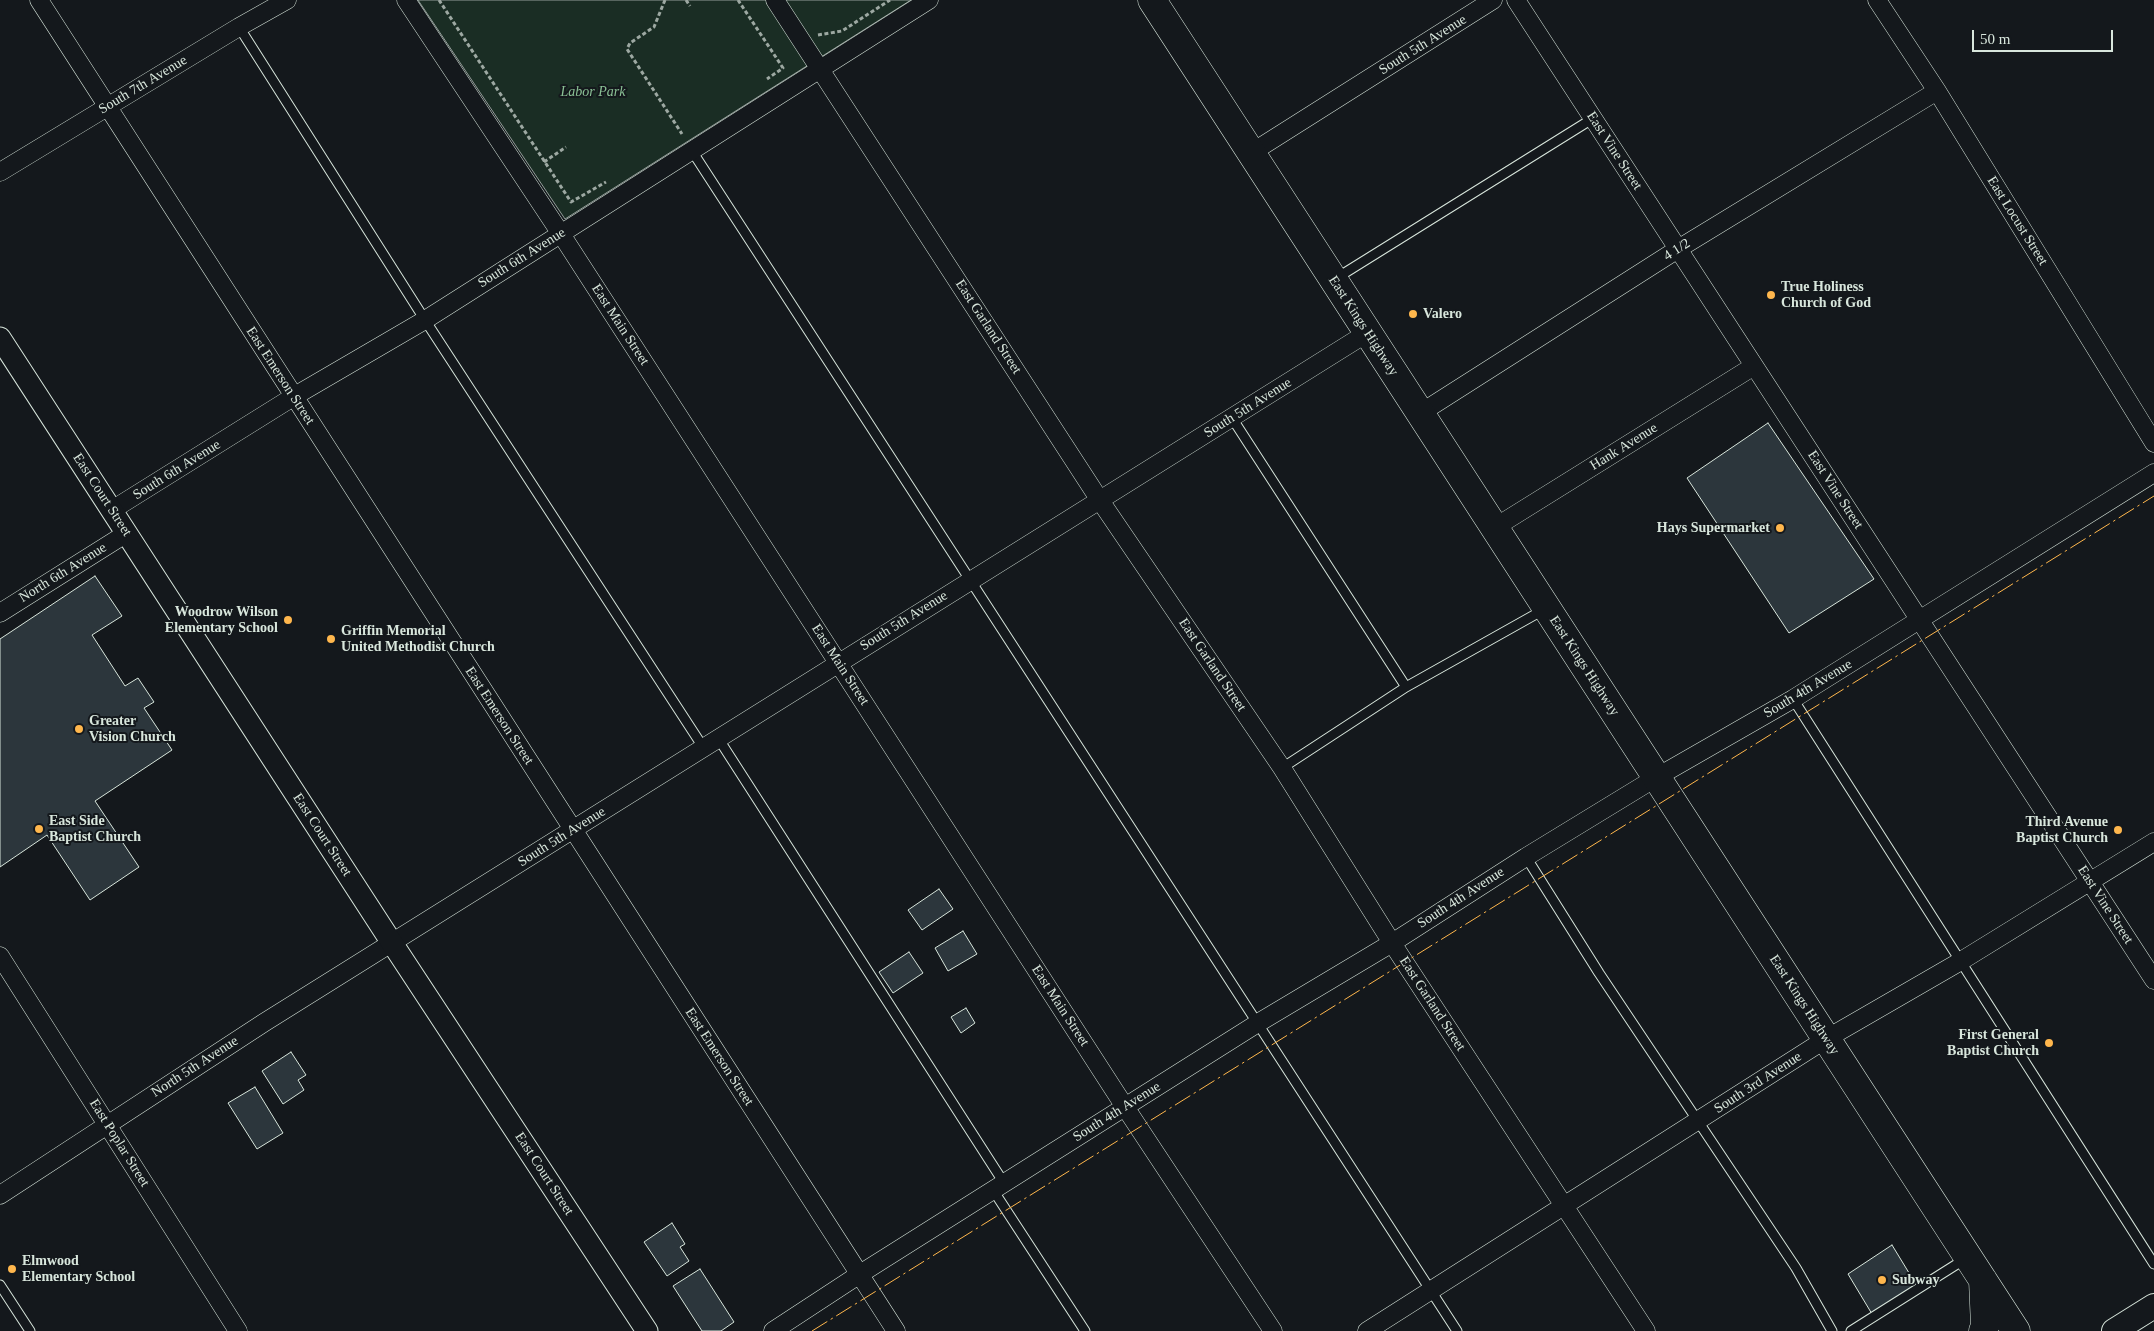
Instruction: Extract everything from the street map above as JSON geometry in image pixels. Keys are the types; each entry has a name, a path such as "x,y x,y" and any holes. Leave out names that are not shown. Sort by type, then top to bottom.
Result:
{"main road":[{"name":"East Kings Highway","path":"1152,0 2016,1331"},
{"path":"1983,1331 1985,1326 1984,1280"},
{"path":"2114,1331 2154,1306"}],"street":[{"name":"East Emerson Street","path":"39,0 896,1331"},
{"name":"South 7th Avenue","path":"0,172 239,27 287,0"},
{"name":"East Main Street","path":"406,0 561,234 1125,1107 1273,1331"},
{"name":"East Garland Street","path":"775,0 1099,499 1282,768 1392,943 1646,1331"},
{"name":"South 6th Avenue","path":"112,510 293,397 424,320 929,0"},
{"name":"South 5th Avenue","path":"1251,154 1493,0"},
{"name":"East Vine Street","path":"1516,0 2154,980"},
{"name":"East Locust Street","path":"1878,0 1937,91 2154,443"},
{"name":"4 1/2","path":"1419,414 1678,249 1937,91"},
{"name":"South 5th Avenue","path":"392,943 710,742 1367,333"},
{"name":"East Court Street","path":"0,338 392,943 647,1331"},
{"name":"Hank Avenue","path":"1494,528 1754,366"},
{"name":"South 4th Avenue","path":"773,1331 1258,1023 1392,943 1526,857 1657,777 1793,699 2154,473"},
{"name":"North 6th Avenue","path":"0,613 127,533"},
{"name":"South 3rd Avenue","path":"1367,1331 1826,1039 1961,961 2154,842"},
{"name":"North 5th Avenue","path":"0,1195 257,1027 392,943"},
{"name":"East Poplar Street","path":"0,956 238,1331"}],"lane":[{"path":"239,27 424,320 710,742 999,1186 1085,1331"},
{"path":"1333,281 1592,118"},
{"path":"692,151 1457,1331"},
{"path":"1232,418 1406,687"},
{"path":"1282,768 1406,687 1546,608"},
{"path":"1793,699 2154,1264"},
{"path":"1526,857 1599,973 1796,1268 1832,1331"},
{"path":"1851,1331 1968,1256"},
{"path":"0,1285 30,1331"}],"path":[{"path":"439,0 571,202 609,180"},
{"path":"665,0 654,27 630,43 627,49 682,134"},
{"path":"686,0 690,6"},
{"path":"738,0 784,68 760,84"},
{"path":"816,37 820,34 842,31 890,0"},
{"path":"674,140 690,129"},
{"path":"544,162 566,147"}],"green space":[{"name":"Labor Park","path":"418,0 911,0 565,219"}],"building":[{"name":"Hays Supermarket","path":"1768,423 1874,579 1789,633 1687,478"},
{"name":"Greater Vision Church","path":"95,576 122,616 92,635 125,686 138,678 154,702 144,708 172,750 95,801 139,867 90,900 47,835 0,867 0,639"},
{"path":"939,889 953,909 922,930 908,910"},
{"path":"963,931 977,954 948,971 935,948"},
{"path":"909,952 923,973 893,993 879,972"},
{"path":"966,1008 975,1023 961,1033 951,1017"},
{"path":"291,1052 306,1075 298,1080 304,1090 283,1104 262,1071"},
{"path":"255,1087 283,1133 257,1149 228,1103"},
{"path":"672,1223 685,1244 680,1247 689,1261 667,1276 644,1242"},
{"name":"Subway","path":"1892,1245 1917,1286 1872,1314 1848,1274"},
{"path":"700,1269 734,1322 721,1331 702,1331 673,1286"}],"power":[{"path":"812,1331 2154,496"}],"place":[{"name":"True Holiness Church of God","path":"1771,295"},
{"name":"Valero","path":"1413,314"},
{"name":"Hays Supermarket","path":"1780,528"},
{"name":"Woodrow Wilson Elementary School","path":"288,620"},
{"name":"Griffin Memorial United Methodist Church","path":"331,639"},
{"name":"Greater Vision Church","path":"79,729"},
{"name":"East Side Baptist Church","path":"39,829"},
{"name":"Third Avenue Baptist Church","path":"2118,830"},
{"name":"First General Baptist Church","path":"2049,1043"},
{"name":"Elmwood Elementary School","path":"12,1269"},
{"name":"Subway","path":"1882,1280"}]}
